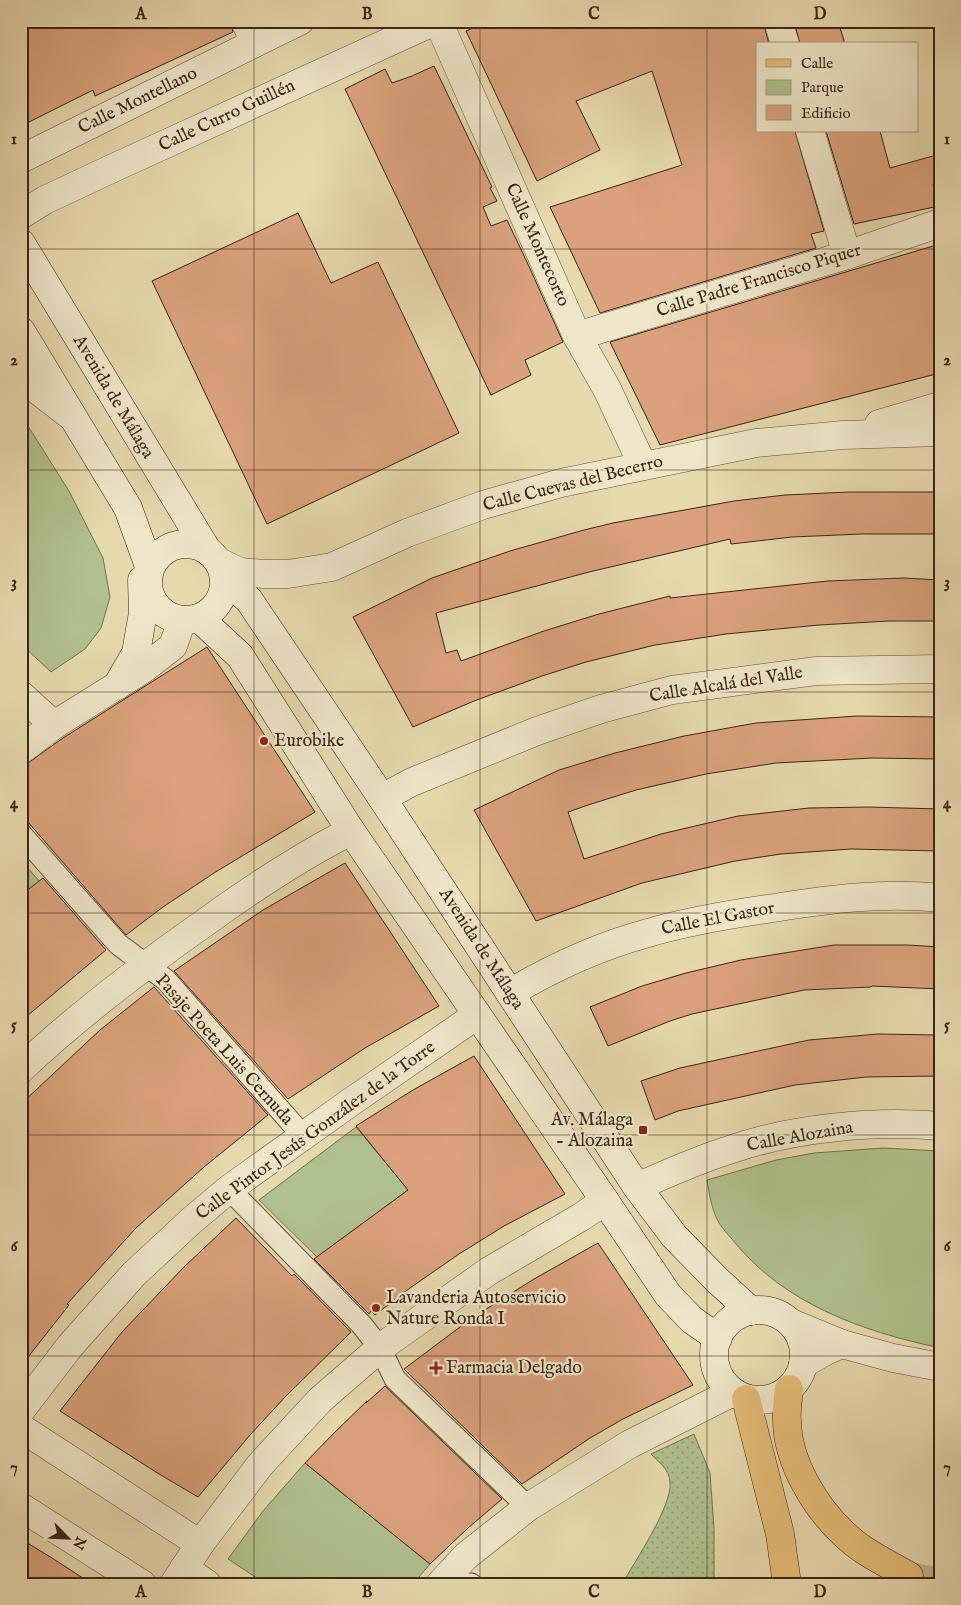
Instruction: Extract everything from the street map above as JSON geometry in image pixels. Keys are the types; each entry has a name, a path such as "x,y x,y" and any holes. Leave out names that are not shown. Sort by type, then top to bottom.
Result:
{"main road":[{"path":"789,1389 786,1421 793,1455 805,1482 820,1508 845,1535 876,1557 899,1580"},
{"path":"739,1396 780,1534 787,1584"}],"street":[{"name":"Calle Montellano","path":"21,159 250,32 300,21"},
{"name":"Calle Curro Guillén","path":"21,214 45,200 111,169 436,21"},
{"name":"Calle Montecorto","path":"436,21 577,336 607,388 643,466"},
{"path":"778,21 784,42"},
{"path":"810,132 847,255"},
{"name":"Calle Padre Francisco Piquer","path":"577,336 847,255 940,223"},
{"name":"Avenida de Málaga","path":"21,243 217,563 249,600 382,798 637,1187 674,1236 717,1280 751,1311"},
{"path":"21,331 128,508 150,569"},
{"path":"21,373 31,385 76,420"},
{"path":"843,435 940,406"},
{"name":"Calle Cuevas del Becerro","path":"217,563 240,572 264,574 288,574 332,567 408,533 483,505 561,484 756,443 843,435 940,432"},
{"path":"117,686 136,654 143,613 142,572 132,520"},
{"path":"190,544 217,563 223,590 219,602 210,612 190,619 171,617 161,611 154,602 149,592 150,569 155,559 164,551 174,546 190,544"},
{"path":"21,750 54,725 142,670 173,646 190,619"},
{"path":"190,619 240,656 351,830 668,1295 692,1320 718,1338"},
{"name":"Calle Alcalá del Valle","path":"382,798 412,782 537,731 601,709 672,690 816,671 940,669"},
{"path":"21,695 54,725"},
{"path":"21,1069 61,1031 144,965 257,886 351,830"},
{"name":"Pasaje Poeta Luis Cernuda","path":"21,834 118,944 166,980 303,1136"},
{"name":"Calle El Gastor","path":"510,994 540,975 577,959 648,933 726,915 865,896 940,898"},
{"name":"Calle Pintor Jesús González de la Torre","path":"21,1410 70,1346 134,1274 191,1221 229,1189 477,1015"},
{"name":"Calle Alozaina","path":"637,1187 734,1148 771,1138 815,1130 889,1124 940,1126"},
{"path":"229,1189 361,1324 380,1348 395,1379 528,1507"},
{"path":"207,1584 179,1576 200,1544 260,1465 320,1400 380,1348 489,1272 605,1201"},
{"path":"791,1323 800,1336 804,1350 804,1364 798,1378 789,1389 776,1398 761,1401 739,1396 722,1382 715,1368 714,1353 718,1338 725,1325 737,1316 751,1311 765,1310 842,1344 894,1358 940,1367"},
{"path":"804,1364 842,1344"},
{"path":"440,1584 466,1556 528,1507 630,1444 739,1396"},
{"path":"21,1428 200,1544"},
{"path":"21,1508 142,1584"}],"green space":[{"path":"21,415 69,491 103,558 110,597 101,628 85,649 51,672 21,644"},
{"path":"21,860 40,882 21,897"},
{"path":"356,1127 408,1190 317,1257 259,1200"},
{"path":"883,1148 940,1151 940,1327 936,1347 881,1333 853,1323 802,1299 756,1265 736,1244 718,1221 711,1203 707,1180 776,1160 814,1153"},
{"path":"694,1434 710,1473 714,1528 714,1584 622,1584 652,1534 669,1492 670,1482 668,1473 651,1454"},
{"path":"305,1463 430,1564 413,1584 266,1584 228,1559 263,1511"}],"building":[{"path":"21,21 230,21 233,32 95,96 93,90 21,126"},
{"path":"490,21 763,21 768,42 756,42 756,132 795,132 824,231 811,234 816,248 600,313 550,207 682,165 652,71 576,101 600,150 537,181 466,31"},
{"path":"794,21 838,21 844,42 799,42"},
{"path":"434,66 497,201 483,207 491,226 507,220 563,342 525,360 531,375 491,395 345,89 385,69 392,83"},
{"path":"826,132 880,132 890,168 940,154 940,182 933,184 939,206 854,224"},
{"path":"298,213 331,283 378,262 459,433 267,524 152,281"},
{"path":"940,244 940,373 660,445 610,342"},
{"path":"849,492 940,492 940,534 862,534 792,537 731,544 730,539 589,572 436,613 446,653 457,650 461,661 544,631 599,614 670,596 670,598 828,581 904,578 940,580 940,621 889,621 819,625 726,634 655,645 586,662 542,676 474,701 413,727 353,617 432,578 510,551 584,530 734,501 785,495"},
{"path":"207,647 315,812 214,873 163,907 126,935 21,814 21,768 63,738"},
{"path":"857,716 940,717 940,759 872,758 776,763 706,774 636,790 568,812 584,859 661,834 738,816 809,808 940,809 940,851 851,849 781,854 735,861 642,883 536,921 474,810 559,770 615,753 684,736 756,723"},
{"path":"345,863 439,1006 365,1048 288,1099 174,971 263,910"},
{"path":"43,878 106,950 21,1021 21,895"},
{"path":"834,945 940,947 940,989 872,986 804,990 692,1014 608,1046 590,1007 642,986 686,973 741,960"},
{"path":"154,987 268,1115 204,1167 136,1228 67,1304 69,1305 21,1366 21,1104 100,1030"},
{"path":"878,1034 938,1035 938,1076 866,1077 795,1085 678,1111 655,1120 641,1081 680,1068 809,1040"},
{"path":"474,1056 565,1194 504,1226 459,1254 375,1315 371,1311 369,1314 314,1259 408,1190 356,1126 413,1090"},
{"path":"236,1218 292,1276 294,1274 351,1332 285,1397 198,1497 60,1411 122,1332 184,1267"},
{"path":"598,1243 693,1385 623,1419 590,1438 522,1484 404,1369 472,1318 534,1279"},
{"path":"385,1386 502,1499 430,1564 305,1463 367,1401 366,1403"},
{"path":"21,1539 52,1558 92,1584 21,1584"}],"tunnel":[{"path":"909,1576 940,1582"}],"place":[{"name":"Eurobike","path":"264,741"},
{"name":"Av. Málaga - Alozaina","path":"643,1130"},
{"name":"Lavanderia Autoservicio Nature Ronda I","path":"376,1308"},
{"name":"Farmacia Delgado","path":"436,1368"}]}
